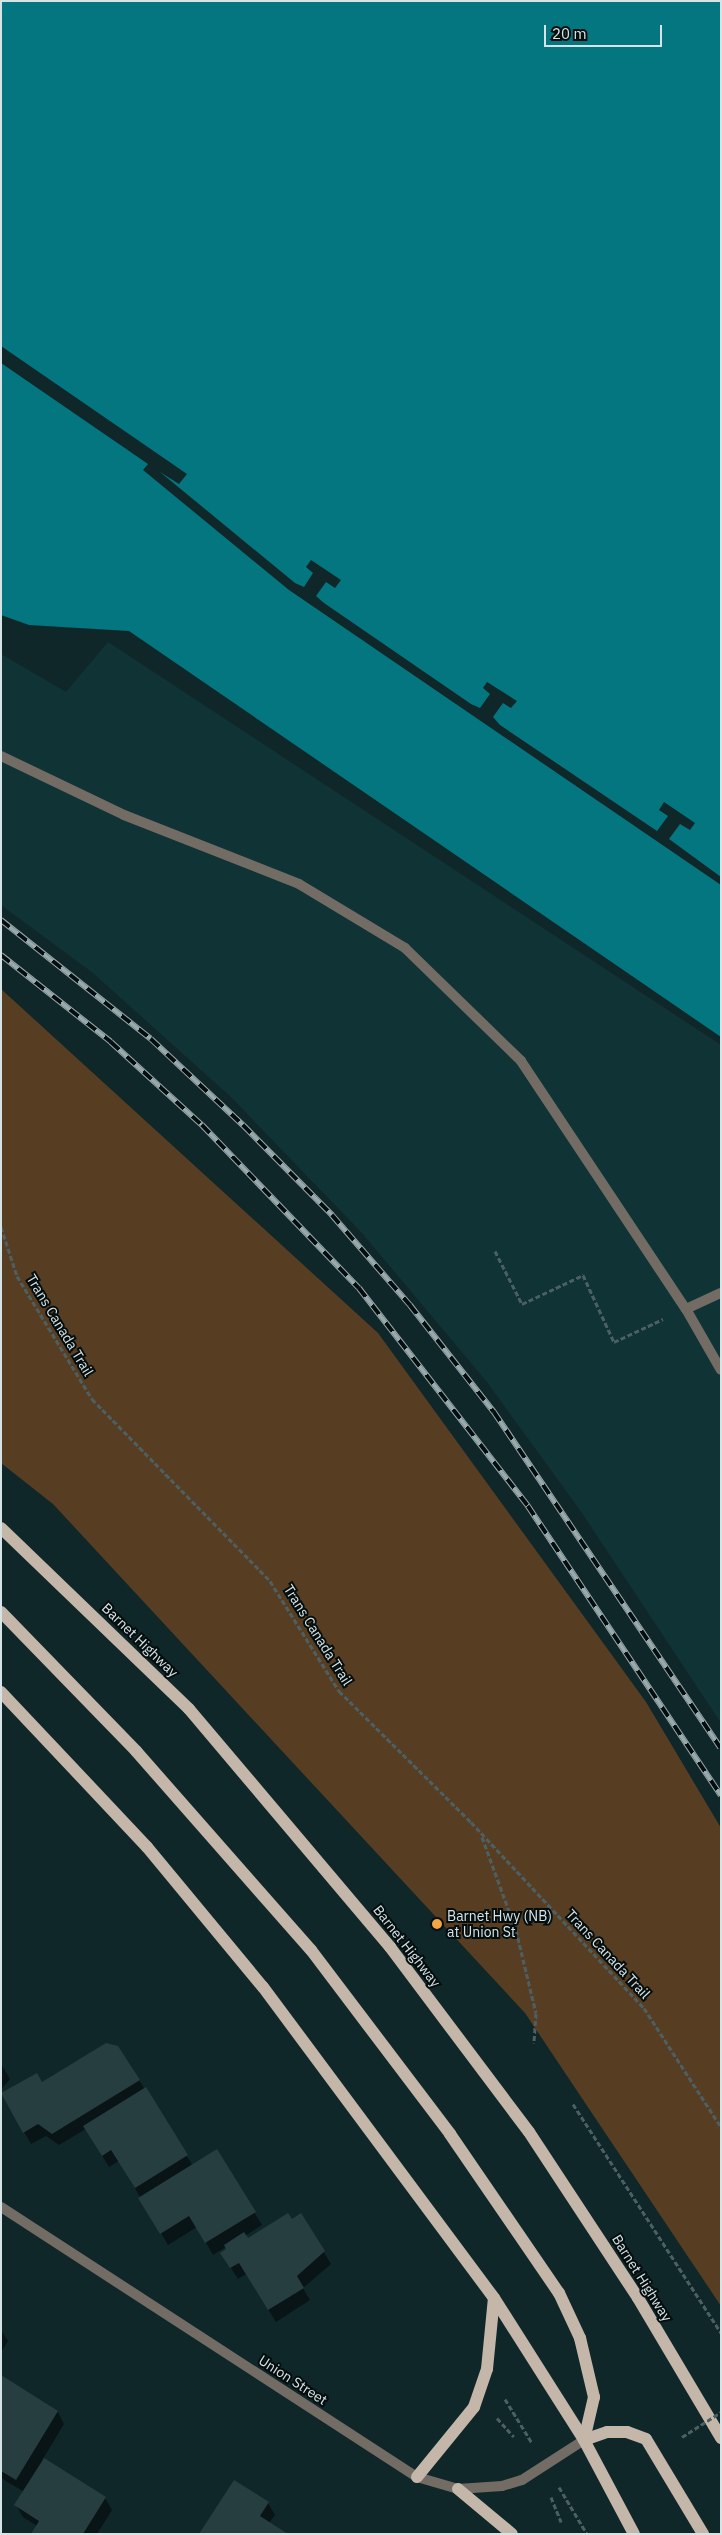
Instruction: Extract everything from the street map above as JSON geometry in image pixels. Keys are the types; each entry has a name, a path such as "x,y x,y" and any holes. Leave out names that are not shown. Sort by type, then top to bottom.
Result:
{"main road":[{"name":"Barnet Highway","path":"1,1528 188,1709 390,1947 529,2132 638,2298 721,2438"},
{"path":"1,1612 136,1751 311,1950 450,2134 559,2293 580,2338 594,2397 584,2440"},
{"path":"1,1692 147,1847 263,1987 494,2298 584,2440 634,2534"},
{"path":"417,2477 474,2407 486,2369 494,2298"},
{"path":"584,2440 607,2432 627,2432 646,2439 703,2534"},
{"path":"458,2489 512,2534"}],"street":[{"path":"1,756 124,815 299,884 405,948 521,1061 686,1309 721,1370"},
{"path":"686,1309 721,1293"},
{"name":"Union Street","path":"1,2207 417,2477 458,2489 522,2480 584,2440"}],"path":[{"name":"Trans Canada Trail","path":"1,1227 17,1276 92,1399 270,1581 339,1691 482,1836 644,2008 721,2127"},
{"path":"496,1251 522,1304 583,1275 614,1342 686,1309"},
{"path":"482,1836 516,1930 536,2013 534,2043"},
{"path":"573,2104 721,2333"},
{"path":"682,2438 721,2412"},
{"path":"496,2418 514,2437"},
{"path":"551,2497 561,2522"}],"shaded area":[{"path":"108,642 721,1045 721,1723 582,1513 487,1382 362,1233 231,1097 93,973 1,905 1,654 66,692"},
{"path":"1,989 378,1333 646,1702 721,1828 721,2306 525,2013 53,1504 1,1463"}],"water":[{"path":"1,1 721,1 721,1037 129,631 29,625 1,615"}],"pier":[{"path":"1,346 187,474 179,484 160,472 295,583 304,587 313,573 306,567 311,560 341,580 335,588 326,582 316,596 324,603 471,704 480,708 490,694 483,688 487,682 517,701 511,708 503,703 493,717 500,725 657,831 668,816 659,810 664,802 695,823 690,830 680,824 669,839 721,877 721,885 289,590 143,470 148,464 1,363"}],"building":[{"path":"106,2043 118,2046 140,2080 52,2134 38,2124 23,2133 1,2093 37,2073 42,2082"},
{"path":"146,2087 188,2155 135,2188 111,2150 102,2156 83,2126"},
{"path":"217,2149 256,2212 205,2243 189,2216 160,2234 138,2198"},
{"path":"288,2213 292,2219 301,2213 325,2251 297,2276 304,2288 268,2310 239,2263 230,2268 220,2253 226,2249 224,2245 244,2232 248,2238"},
{"path":"1,2375 58,2411 16,2480 1,2471"},
{"path":"44,2458 106,2497 83,2534 31,2534 39,2521 14,2505"},
{"path":"234,2480 269,2502 260,2516 288,2534 199,2534"}],"railway":[{"path":"1,920 151,1039 243,1125 332,1215 410,1305 494,1412 721,1748"},
{"path":"1,955 111,1042 202,1125 359,1288 528,1506 721,1795"}],"place":[{"name":"Barnet Hwy (NB) at Union St","path":"437,1924"}]}
